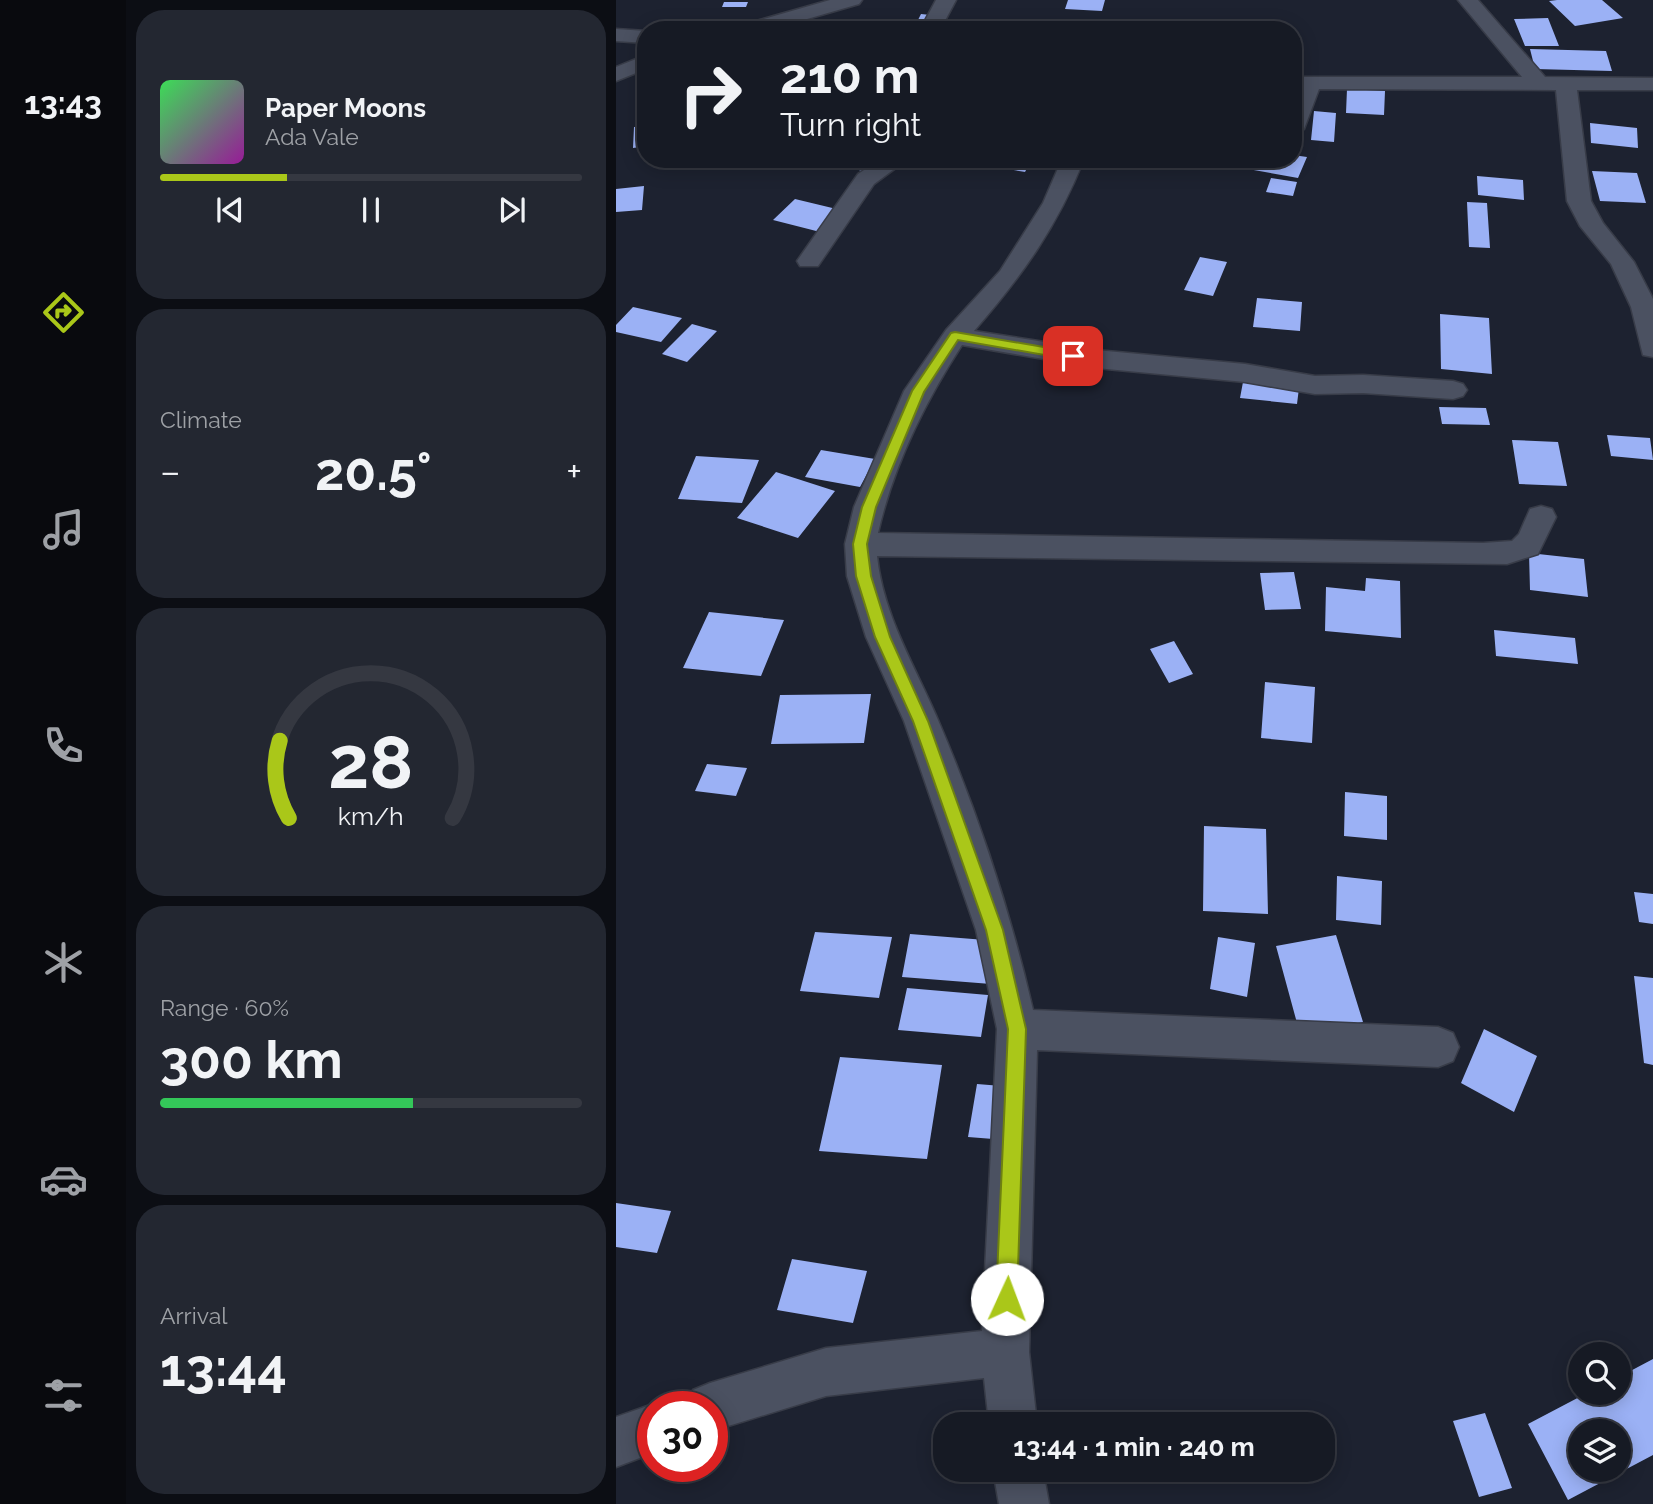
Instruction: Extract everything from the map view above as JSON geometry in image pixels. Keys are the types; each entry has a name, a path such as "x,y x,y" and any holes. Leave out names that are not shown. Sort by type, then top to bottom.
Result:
{"street":[{"path":"778,21 852,0"},
{"path":"935,21 946,0"},
{"path":"1468,0 1539,84"},
{"path":"616,35 637,36"},
{"path":"616,75 637,65"},
{"path":"1302,83 1653,84"},
{"path":"1566,84 1578,201 1592,226 1622,262 1644,307 1652,349"},
{"path":"809,261 866,179 883,168"},
{"path":"1012,1412 1005,1352 1017,1029 995,930 921,721 882,637 863,576 860,544 869,507 918,391 955,336 1009,275 1055,202 1069,168"},
{"path":"955,336 1096,359 1245,373 1315,385 1363,384 1453,390"},
{"path":"860,544 1483,554 1519,552 1531,544 1541,517"},
{"path":"1017,1029 1438,1047"},
{"path":"728,1402 826,1372 1005,1352"},
{"path":"616,1442 637,1434"},
{"path":"1020,1482 1024,1504"}],"building":[{"path":"1068,0 1105,0 1102,11 1065,9"},
{"path":"1602,0 1623,18 1575,26 1549,1"},
{"path":"724,2 748,2 746,7 722,7"},
{"path":"921,14 940,16 937,21 918,21"},
{"path":"1548,18 1559,46 1525,46 1514,19"},
{"path":"1530,49 1606,51 1612,71 1535,69"},
{"path":"1347,89 1385,91 1384,115 1346,113"},
{"path":"1314,111 1336,113 1334,142 1311,140"},
{"path":"1590,123 1637,128 1638,148 1591,143"},
{"path":"634,127 637,127 637,147 633,148"},
{"path":"1302,156 1307,157 1298,178 1242,168 1302,168"},
{"path":"852,168 871,168 866,172"},
{"path":"1009,168 1027,168 1025,172"},
{"path":"1592,171 1637,173 1646,203 1600,201"},
{"path":"1477,176 1523,180 1524,200 1478,195"},
{"path":"1271,178 1297,182 1293,196 1266,192"},
{"path":"644,186 642,210 616,212 616,189"},
{"path":"795,199 849,212 828,234 773,220"},
{"path":"1467,202 1487,203 1490,248 1469,247"},
{"path":"1200,257 1227,262 1213,296 1184,290"},
{"path":"1257,298 1302,302 1300,331 1253,327"},
{"path":"633,307 682,318 661,342 616,332 616,325"},
{"path":"1440,314 1489,318 1492,374 1441,369"},
{"path":"692,324 717,331 687,362 662,354"},
{"path":"1243,382 1299,388 1297,404 1240,398"},
{"path":"1439,407 1486,408 1490,425 1442,424"},
{"path":"1607,435 1650,438 1653,460 1611,456"},
{"path":"1512,440 1558,442 1567,486 1519,484"},
{"path":"821,450 875,459 860,487 805,477"},
{"path":"696,456 759,460 742,503 678,499"},
{"path":"776,472 835,491 798,538 737,518"},
{"path":"1529,553 1584,559 1588,597 1530,590"},
{"path":"1294,572 1301,609 1265,610 1260,573"},
{"path":"1366,578 1400,581 1401,638 1325,631 1326,587 1365,591"},
{"path":"709,612 784,620 761,676 683,668"},
{"path":"1494,630 1575,638 1578,664 1496,656"},
{"path":"1174,641 1193,674 1169,683 1150,649"},
{"path":"1265,682 1315,687 1312,743 1261,738"},
{"path":"871,694 864,743 771,744 780,695"},
{"path":"707,764 747,768 736,796 695,791"},
{"path":"1345,792 1387,796 1387,840 1344,836"},
{"path":"1204,826 1266,829 1268,914 1203,911"},
{"path":"1337,876 1382,881 1381,925 1336,920"},
{"path":"1634,892 1653,894 1653,924 1639,922"},
{"path":"815,932 892,937 879,998 800,991"},
{"path":"910,934 998,941 991,984 902,977"},
{"path":"1336,935 1363,1022 1300,1034 1276,946"},
{"path":"1218,937 1255,943 1247,997 1210,989"},
{"path":"1634,976 1653,978 1653,1065 1644,1063"},
{"path":"907,988 988,995 981,1037 898,1030"},
{"path":"1484,1029 1537,1056 1514,1112 1461,1083"},
{"path":"840,1057 942,1065 927,1159 819,1151"},
{"path":"977,1084 1014,1087 1006,1140 968,1137"},
{"path":"616,1203 671,1211 657,1253 616,1247"},
{"path":"792,1259 867,1271 853,1323 777,1310"},
{"path":"1653,1359 1653,1455 1631,1467 1631,1419 1568,1419 1568,1482 1602,1482 1568,1500 1528,1424 1568,1403 1631,1405 1631,1371"},
{"path":"1485,1413 1512,1488 1479,1497 1453,1421"}],"route":[{"path":"1007,1299 1017,1029 995,930 921,721 882,637 863,576 860,544 869,507 918,391 955,336 1073,356"}]}
